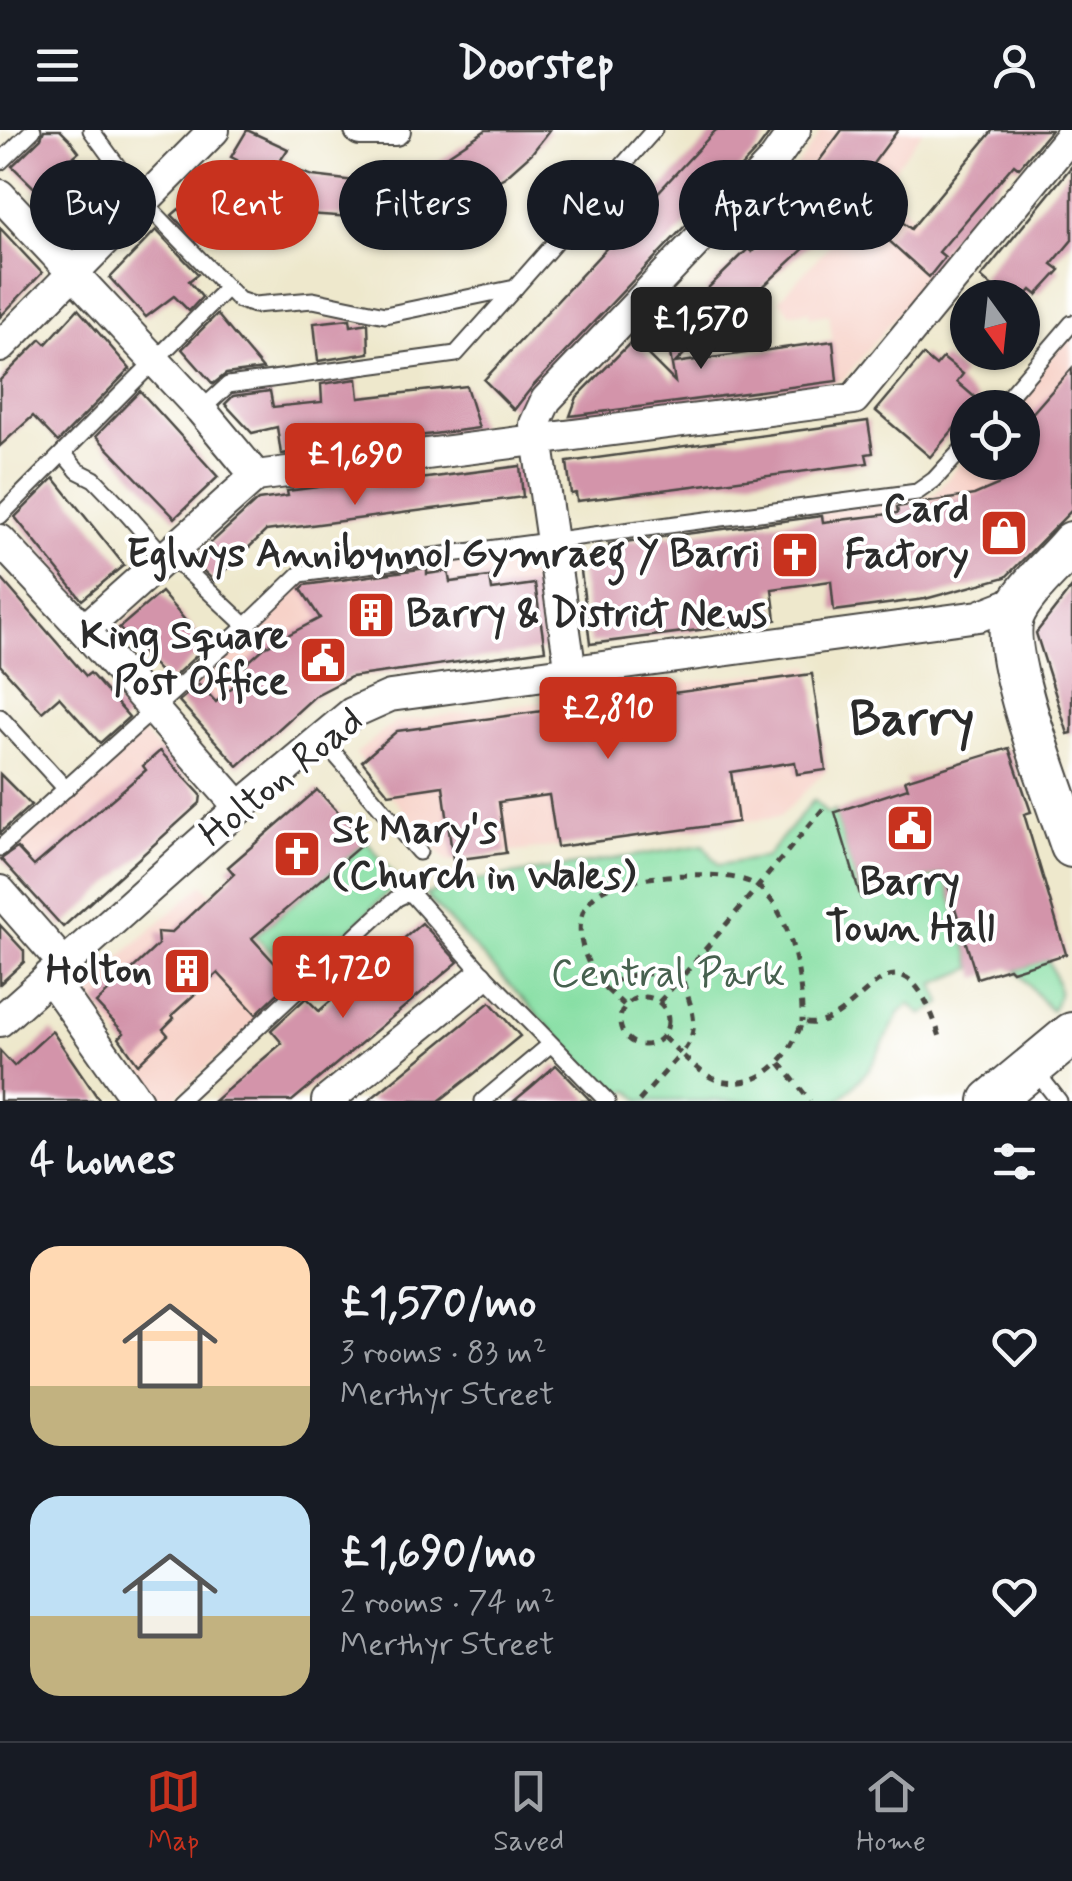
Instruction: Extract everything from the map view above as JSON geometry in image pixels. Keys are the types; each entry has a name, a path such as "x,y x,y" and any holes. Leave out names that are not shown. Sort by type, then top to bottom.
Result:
{"main road":[{"name":"Holton Road","path":"1024,598 1072,543"},
{"path":"1024,598 1014,614 1009,636 1013,667 1072,846"},
{"path":"991,1101 1072,1034"}],"street":[{"path":"156,189 214,130"},
{"path":"360,130 395,130"},
{"path":"571,673 535,424 546,400 773,161 795,130"},
{"path":"84,630 256,476 854,399 1072,134"},
{"path":"0,195 201,410 256,476"},
{"path":"0,347 95,250"},
{"path":"0,540 240,808"},
{"name":"Holton Road","path":"0,1021 352,713 390,696 978,616 1024,598"},
{"path":"0,891 31,926 137,1101"},
{"path":"327,1101 480,976"}],"lane":[{"path":"0,162 33,130"},
{"path":"91,130 113,160"},
{"path":"201,410 228,385 456,354 652,131"},
{"path":"156,214 226,288 239,300 254,305 313,300 386,315 514,288"},
{"path":"0,516 226,288"},
{"path":"1014,390 1072,322"},
{"path":"63,453 78,471 104,489 164,556 184,568 246,626"},
{"path":"0,848 300,574 917,492 950,463"},
{"path":"0,717 66,789"},
{"path":"322,739 418,852"},
{"path":"178,1101 397,898 410,892 480,976 607,1101"},
{"path":"484,1101 551,1044"},
{"path":"1033,1067 1060,1101"}],"path":[{"path":"659,1002 822,809"},
{"path":"625,1006 592,974 580,945 579,926 588,905 602,890 702,873 758,886 776,910 792,944 803,1001 796,1040 780,1063 745,1081 719,1080 662,1036"},
{"path":"606,989 616,978 633,974 682,977"},
{"path":"802,1022 827,1021 886,976 902,975 914,984 932,1010 940,1037"},
{"path":"639,1101 694,1039 695,1022 682,977"},
{"path":"642,997 659,1002 668,1019 662,1036 646,1045 629,1040 620,1024 625,1006 642,997"},
{"path":"780,1063 810,1101"}],"shaded area":[{"path":"822,130 923,130 901,160 802,160"},
{"path":"908,211 952,248 844,379 837,381 829,314 810,317 809,311 791,313 779,300 825,250 908,250"},
{"path":"1072,332 1072,509 1034,554 1016,569 969,589 835,611 821,511 934,495 950,476 950,480 1040,480 1040,390 1023,390"},
{"path":"530,548 545,650 351,677 318,693 238,766 175,697 304,579"},
{"path":"811,666 826,770 780,817 447,861 356,754 395,722"},
{"path":"140,730 201,795 200,803 66,924 58,921 0,856"},
{"path":"203,884 295,986 171,1101 163,1101 85,988"}],"green space":[{"name":"Central Park","path":"814,800 827,814 835,811 861,897 944,873 973,968 934,984 942,1003 922,1015 910,1004 900,1012 870,1068 839,1101 641,1101 630,1091 612,1094 425,895 461,883 703,845 719,865 766,857"},
{"path":"366,841 399,881 300,981 255,936"},
{"path":"1048,959 1058,991 1051,1011 1016,970"}],"building":[{"path":"44,130 60,130 79,152 74,156 77,160 30,160 30,184 12,166 41,138"},
{"path":"247,130 288,149 281,160 231,157"},
{"path":"486,130 550,130 507,175 507,160 441,160"},
{"path":"716,130 772,130 748,160 688,160"},
{"path":"842,130 898,130 876,160 820,160"},
{"path":"993,130 1051,130 1019,168 1014,164 939,252 945,257 929,277 899,250 908,250 908,227 911,229"},
{"path":"1072,166 1072,240 1052,264 1060,270 1040,292 1040,280 981,277"},
{"path":"679,170 679,232 514,410 484,380 605,250 659,250 659,191"},
{"path":"319,177 339,179 339,216 319,215"},
{"path":"0,228 42,273 0,317"},
{"path":"156,230 198,274 189,281 202,297 189,311 174,296 146,317 110,278 137,250 156,250"},
{"path":"747,250 802,250 741,307 738,304 727,313 705,291"},
{"path":"683,293 691,347 675,363 833,341 837,381 570,416 577,397 633,340 675,382 663,314"},
{"path":"78,309 130,369 58,442 33,416 0,446 0,380 41,339 46,344"},
{"path":"217,314 263,369 226,374 213,384 182,349"},
{"path":"350,319 351,326 368,323 369,353 318,361 314,323"},
{"path":"923,355 936,366 943,358 950,364 950,370 963,374 957,382 966,390 950,390 950,433 930,457 876,411"},
{"path":"1072,368 1072,510 1006,577 925,599 834,611 831,581 772,589 776,620 590,644 580,563 610,559 609,544 822,516 823,522 898,513 897,507 974,495 1002,483 1000,480 1040,480 1040,404"},
{"path":"357,379 359,398 466,386 479,428 281,454 277,427 252,433 225,404 233,396 270,391 273,407 322,402 321,384"},
{"path":"140,391 218,477 175,518 96,436"},
{"path":"868,421 873,453 866,454 868,463 577,501 576,493 571,494 567,462"},
{"path":"520,466 523,497 266,531 214,581 192,560 258,500 288,496 287,491 364,481 365,486"},
{"path":"54,478 124,565 82,600 15,517"},
{"path":"427,568 427,574 448,571 450,582 490,577 492,590 535,584 545,650 351,677 316,695 238,766 179,701 199,684 216,702 250,671 245,665 265,647 320,618 301,589 305,585"},
{"path":"0,577 86,676 90,673 129,717 100,743 59,697 42,712 0,665"},
{"path":"1072,587 1072,733 1068,734 1036,633"},
{"path":"161,592 207,646 169,681 119,628"},
{"path":"812,674 826,770 797,774 795,762 731,772 738,822 557,847 549,795 499,802 506,853 453,860 443,786 389,794 362,761 397,731"},
{"path":"1009,748 1031,812 1024,814 1066,954 977,978 944,873 861,898 835,812 908,788 905,780"},
{"path":"160,751 201,795 200,803 63,927 1,859 17,848 34,866 146,770 143,766"},
{"path":"0,774 31,805 0,833"},
{"path":"317,790 366,841 252,938 291,981 256,1014 218,973 172,1015 174,1018 163,1029 168,1035 138,1064 119,1038 124,1033 96,1003 158,945 157,932 171,933 234,874 228,867"},
{"path":"422,923 458,962 292,1101 214,1101 282,1043 271,1030 306,998 319,1011"},
{"path":"0,925 24,951 24,962 0,984"},
{"path":"490,1002 520,1036 475,1073 439,1101 368,1101"},
{"path":"52,1031 100,1101 0,1101 0,1051 14,1066"},
{"path":"556,1065 591,1101 514,1101 531,1087"}],"place":[{"name":"Card Factory","path":"1004,533"},
{"name":"Eglwys Annibynnol Gymraeg Y Barri","path":"795,555"},
{"name":"Barry & District News","path":"371,615"},
{"name":"King Square Post Office","path":"323,660"},
{"name":"Barry Town Hall","path":"910,828"},
{"name":"St Mary's (Church in Wales)","path":"297,854"},
{"name":"Holton","path":"187,971"}],"district":[{"name":"Barry","path":"912,720"}]}
